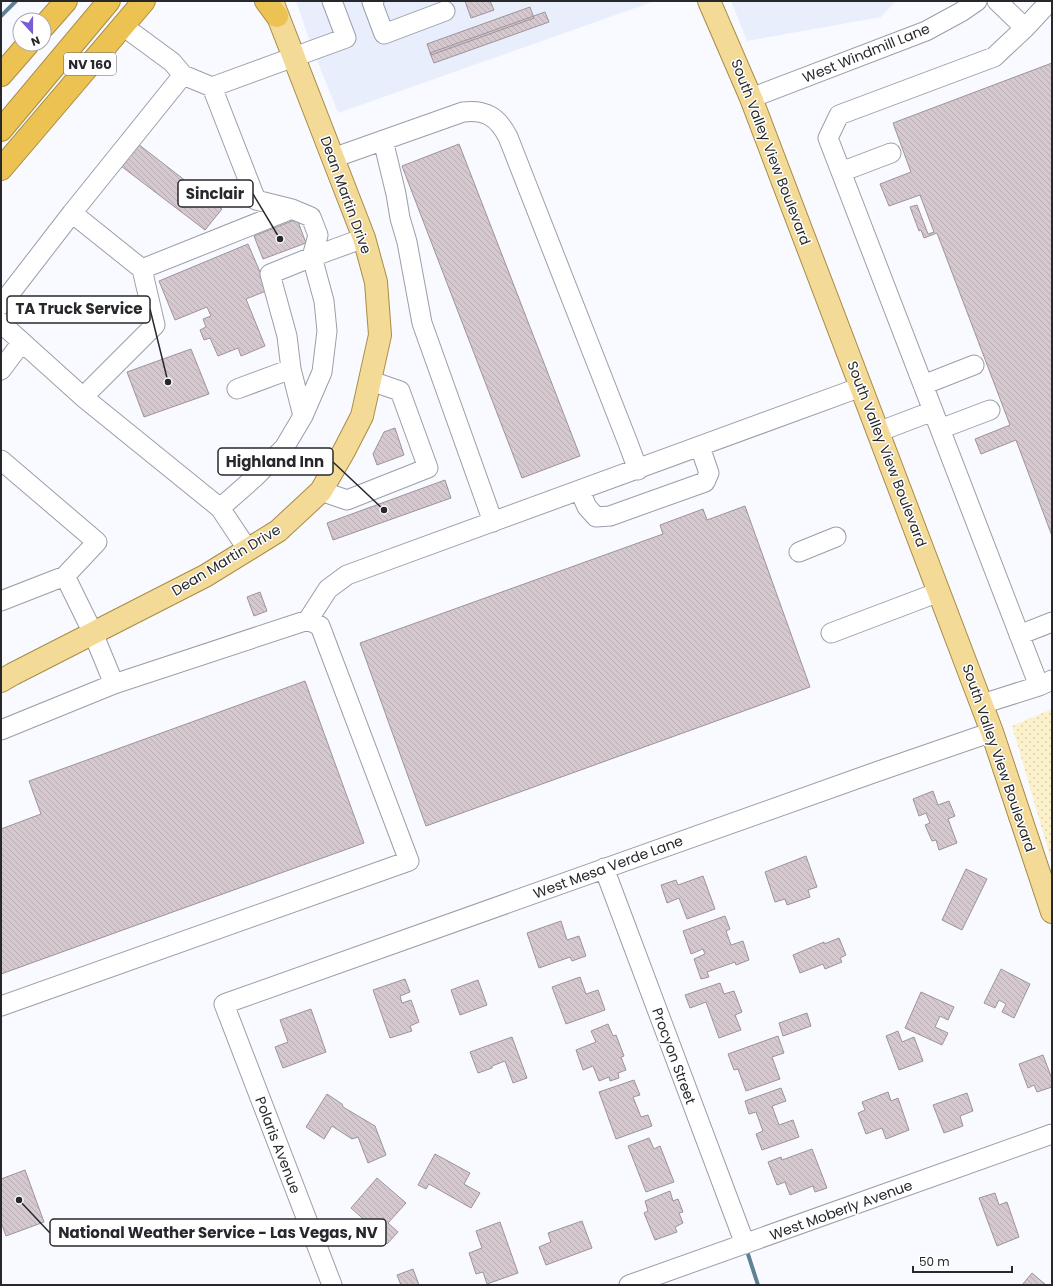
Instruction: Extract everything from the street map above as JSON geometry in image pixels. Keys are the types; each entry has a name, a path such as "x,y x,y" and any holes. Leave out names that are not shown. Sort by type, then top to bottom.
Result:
{"highway":[{"path":"52,17 66,1"},
{"path":"1,130 110,1"},
{"name":"NV 160","path":"1,169 36,126 144,1"},
{"path":"1,74 21,52"}],"main road":[{"name":"South Valley View Boulevard","path":"709,1 751,98 982,704 1052,912"},
{"name":"Dean Martin Drive","path":"1,681 205,576 278,532 321,491 362,416 380,336 376,282 364,238 293,57 271,6"}],"street":[{"path":"123,26 172,62 183,75 212,87 346,38 332,1"},
{"path":"374,1 372,2 384,34 445,11"},
{"name":"West Windmill Lane","path":"751,98 926,31 961,12 977,1"},
{"path":"997,1 1024,28"},
{"path":"982,704 1045,683 1019,634 828,138 839,115 994,57 1050,1"},
{"path":"1024,28 1052,18"},
{"path":"1,305 72,213 183,75"},
{"path":"212,87 256,200 292,209 311,217 318,235 312,257 324,300 327,331 322,372 302,416 284,448 254,478 220,508"},
{"path":"333,158 463,112 481,112 498,121 508,137 638,470"},
{"path":"383,140 400,218 407,242 422,323 493,522"},
{"path":"841,172 891,153"},
{"path":"142,269 292,209"},
{"path":"72,213 142,269 155,325 83,397"},
{"path":"302,416 287,336 270,274 364,238"},
{"path":"1,323 83,397 220,508 248,550"},
{"path":"1,370 22,342"},
{"path":"923,385 974,365"},
{"path":"237,389 292,369"},
{"path":"321,491 347,500 428,468 400,391 371,381"},
{"path":"1,730 114,684 308,620 328,589 348,575 861,387"},
{"path":"940,429 990,410"},
{"path":"878,432 933,411"},
{"path":"580,491 587,507 596,517 610,516 705,482 709,473 700,447"},
{"path":"1,460 97,542 65,576 1,601"},
{"path":"799,552 836,537"},
{"path":"65,576 93,633 114,684"},
{"path":"831,633 939,592"},
{"path":"1,1006 409,861 320,626 308,620"},
{"path":"1019,634 1052,622"},
{"name":"West Mesa Verde Lane","path":"224,1004 604,868 992,732"},
{"name":"Procyon Street","path":"604,868 744,1244"},
{"name":"Polaris Avenue","path":"224,1004 332,1285"},
{"name":"West Moberly Avenue","path":"629,1285 1052,1134"}],"shaded area":[{"path":"296,1 655,1 338,113 311,45"},
{"path":"731,1 896,1 881,17 747,41"}],"sand":[{"path":"1052,709 1052,863 1012,726"}],"building":[{"path":"465,1 490,1 494,10 471,18"},
{"path":"530,7 534,18 431,55 427,44"},
{"path":"545,12 549,22 434,63 430,53"},
{"path":"1052,63 1052,536 1016,440 981,454 975,439 1010,425 937,233 924,238 921,230 919,231 910,207 917,205 928,234 934,232 920,195 889,206 880,184 911,172 893,123"},
{"path":"138,144 222,209 205,230 121,166"},
{"path":"459,144 580,456 522,478 402,166"},
{"path":"297,219 306,243 263,259 254,236"},
{"path":"248,244 260,272 262,271 266,291 246,299 265,346 241,356 238,348 218,356 210,338 204,340 200,330 206,327 203,319 211,316 207,307 175,320 159,281"},
{"path":"191,349 209,394 144,417 127,372"},
{"path":"395,428 404,455 377,465 373,454 384,432"},
{"path":"445,480 451,498 333,540 327,523"},
{"path":"745,506 810,687 426,826 360,643 663,534 660,525 703,509 707,520"},
{"path":"260,592 267,611 254,616 247,597"},
{"path":"305,681 364,843 1,974 1,829 41,814 29,781"},
{"path":"933,791 938,805 949,801 955,816 948,819 957,843 939,850 936,840 932,841 925,825 930,823 926,813 919,816 913,799"},
{"path":"806,856 817,887 808,890 810,897 787,905 785,899 775,902 765,872"},
{"path":"966,869 987,879 962,930 942,920"},
{"path":"703,876 715,909 687,919 679,898 667,903 661,885 676,880 678,885"},
{"path":"725,916 730,929 726,931 731,945 743,941 749,960 736,965 735,962 707,972 709,977 701,979 694,959 705,954 703,949 691,954 683,931"},
{"path":"561,921 567,940 579,936 586,956 572,961 570,957 539,968 527,933"},
{"path":"839,938 846,955 840,958 842,962 825,969 823,964 800,973 793,955 824,942 824,944"},
{"path":"1001,969 1030,984 1014,1018 1002,1012 1006,1004 999,1000 995,1008 984,1003"},
{"path":"580,977 586,994 598,990 605,1010 566,1024 552,987"},
{"path":"405,979 410,992 400,996 402,1003 411,1000 419,1022 410,1026 412,1031 390,1038 373,990"},
{"path":"478,980 487,1005 460,1015 451,990"},
{"path":"720,983 724,994 734,991 742,1012 735,1015 741,1030 719,1038 706,1002 690,1008 685,995"},
{"path":"921,992 954,1007 948,1020 940,1016 935,1027 948,1033 942,1045 905,1028"},
{"path":"311,1009 326,1052 283,1068 275,1047 288,1042 280,1020"},
{"path":"807,1013 811,1026 783,1036 779,1023"},
{"path":"608,1024 613,1036 616,1035 624,1056 621,1057 626,1070 618,1073 619,1078 610,1081 609,1077 599,1081 593,1066 583,1070 576,1050 596,1042 591,1031"},
{"path":"898,1031 902,1042 914,1037 923,1061 899,1070 886,1036"},
{"path":"778,1036 784,1053 772,1057 780,1079 746,1091 738,1069 734,1070 728,1054"},
{"path":"512,1037 527,1078 513,1083 505,1061 478,1073 470,1052"},
{"path":"1043,1055 1052,1079 1052,1087 1037,1092 1034,1085 1028,1088 1019,1064"},
{"path":"634,1080 640,1095 633,1097 641,1117 648,1115 652,1126 616,1139 599,1092"},
{"path":"781,1088 786,1101 772,1106 779,1125 793,1120 799,1137 762,1150 756,1134 763,1131 756,1112 749,1114 745,1101"},
{"path":"888,1092 891,1101 898,1098 909,1130 886,1139 882,1128 866,1134 858,1113 865,1110 862,1102"},
{"path":"967,1093 973,1111 960,1116 963,1126 944,1133 933,1105"},
{"path":"327,1094 342,1104 343,1107 375,1126 386,1155 368,1163 358,1137 352,1139 332,1126 324,1139 306,1127"},
{"path":"649,1138 654,1149 660,1146 674,1182 646,1192 628,1146"},
{"path":"812,1149 827,1188 815,1192 813,1186 790,1195 785,1182 777,1185 768,1162 781,1157 782,1160"},
{"path":"435,1154 470,1173 464,1184 480,1193 471,1208 429,1184 426,1189 418,1185"},
{"path":"25,1170 44,1222 6,1236 1,1222 1,1179"},
{"path":"377,1178 406,1203 388,1223 398,1232 387,1244 375,1233 377,1231 351,1208"},
{"path":"670,1191 673,1201 678,1199 683,1212 679,1213 683,1223 675,1227 677,1232 655,1240 644,1213 648,1211 645,1201"},
{"path":"995,1193 999,1205 1007,1202 1019,1237 997,1246 979,1198"},
{"path":"582,1221 592,1248 546,1265 539,1247 551,1242 548,1233"},
{"path":"500,1222 518,1273 487,1284 483,1272 476,1274 469,1253 482,1248 476,1231"},
{"path":"413,1269 419,1285 401,1285 397,1275"},
{"path":"1032,1273 1046,1285 1022,1285"}],"waterway":[{"path":"1,16 16,1"},
{"path":"746,1248 758,1285"}],"place":[{"name":"Sinclair","path":"280,239"},
{"name":"TA Truck Service","path":"168,382"},
{"name":"Highland Inn","path":"384,510"},
{"name":"National Weather Service - Las Vegas, NV","path":"19,1200"}]}
